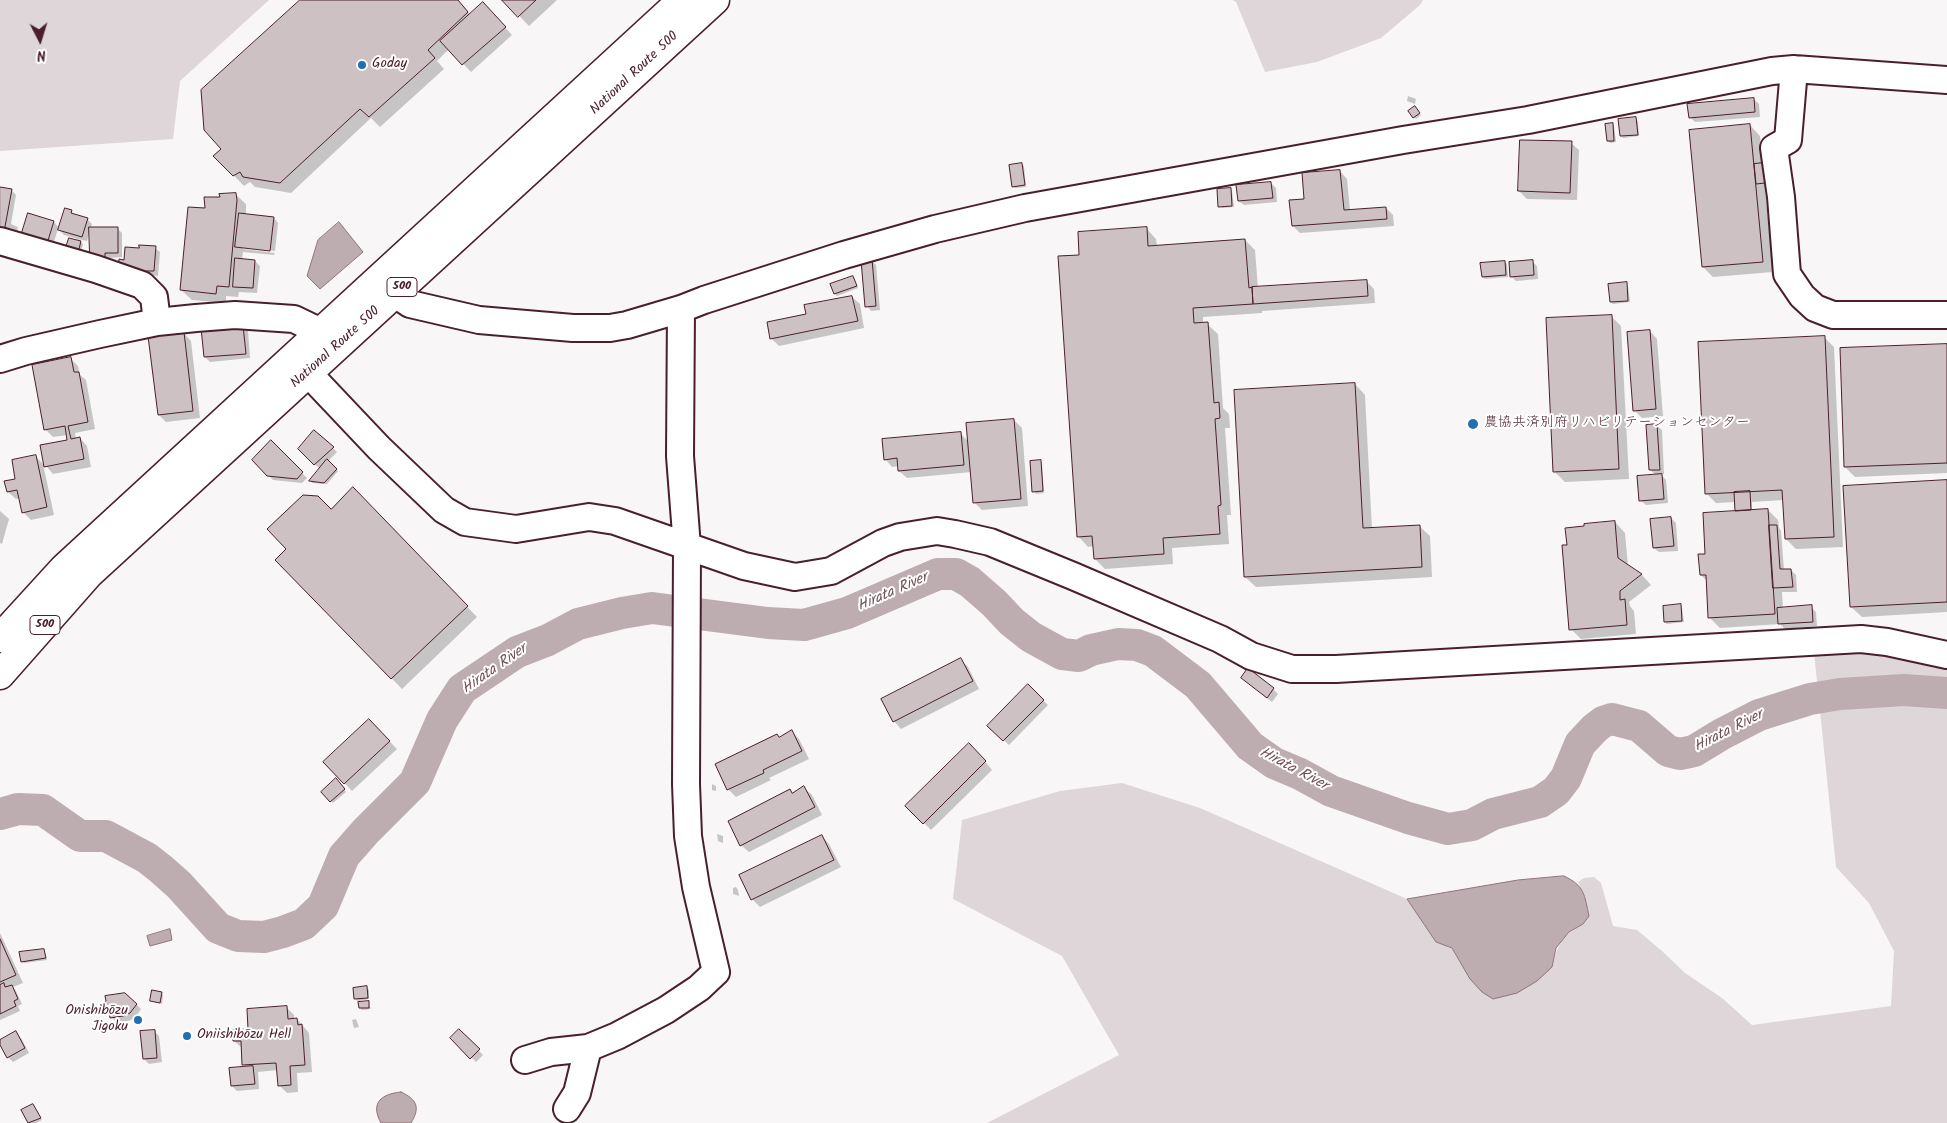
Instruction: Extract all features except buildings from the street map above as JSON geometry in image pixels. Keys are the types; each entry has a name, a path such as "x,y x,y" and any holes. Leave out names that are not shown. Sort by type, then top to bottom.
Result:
{"highway":[{"name":"National Route 500","path":"0,675 89,574 299,367 321,332 682,0"},
{"name":"National Route 500","path":"0,638 64,568 299,367 395,294 715,0"}],"street":[{"path":"395,294 410,304 480,320 573,328 610,328 681,309 712,297 844,255 1024,208 1404,140 1528,120 1772,71 1794,69 1947,80"},
{"path":"1794,69 1788,140 1774,148 1781,197 1787,274 1802,296 1815,308 1833,315 1947,315"},
{"path":"0,241 96,269 142,285 154,296 157,322"},
{"path":"526,1060 551,1052 588,1048 617,1036 666,1010 699,988 716,972 696,887 688,836 686,784 687,547 680,456 681,309"},
{"path":"0,360 26,351 157,322 196,318 235,315 294,319 321,332"},
{"path":"299,367 385,454 444,510 465,522 516,529 589,517 614,521 687,547 765,571 801,577 831,571 900,537 937,531 955,534 990,542 1166,615 1220,639 1251,656 1292,669 1346,668 1861,639 1888,642 1947,655"},
{"path":"567,1109 577,1093 588,1048"}],"shaded area":[{"path":"0,0 269,0 180,81 173,139 0,151"},
{"path":"1233,0 1423,0 1420,5 1381,38 1317,62 1265,72 1236,2"},
{"path":"339,222 363,252 320,289 307,276 318,240"},
{"path":"1872,648 1947,663 1947,1123 987,1123 1119,1055 1062,956 953,899 962,820 1060,791 1122,783 1200,808 1407,899 1436,942 1452,948 1470,979 1552,967 1562,941 1570,932 1583,924 1585,898 1578,882 1584,878 1594,877 1601,883 1613,926 1637,930 1685,973 1722,998 1752,1025 1891,1006 1894,951 1869,903 1836,867 1814,652"},
{"path":"1564,876 1580,887 1589,916 1583,924 1569,932 1556,948 1552,967 1537,981 1517,993 1493,999 1482,992 1470,979 1452,948 1436,942 1407,899 1518,880"},
{"path":"170,929 172,940 150,946 147,936"},
{"path":"401,1092 411,1098 416,1105 416,1113 411,1123 381,1123 377,1110 379,1101 383,1097"}],"waterway":[{"name":"Hirata River","path":"0,814 18,809 43,810 80,836 106,836 147,858 161,869 179,885 218,928 238,936 264,937 304,924 323,906 344,856 415,782 442,720 462,689 517,652 548,640 578,624 652,608 768,623 804,625 847,613 938,574 956,574 970,582 1012,622 1031,637 1062,654 1079,656 1091,650 1118,644 1137,645 1153,651 1198,685 1250,746 1274,763 1300,774 1331,791 1408,818 1448,829 1472,825 1493,814 1540,802 1556,791 1566,778 1580,744 1595,728 1603,722 1612,719 1639,726 1668,751 1680,754 1694,751 1759,715 1810,699 1840,694 1904,690 1947,693"}],"place":[{"name":"Goday","path":"362,65"},
{"name":"農協共済別府リハビリテーションセンター","path":"1473,424"},
{"name":"Onishibōzu Jigoku","path":"138,1020"},
{"name":"Oniishibōzu Hell","path":"187,1036"}]}
